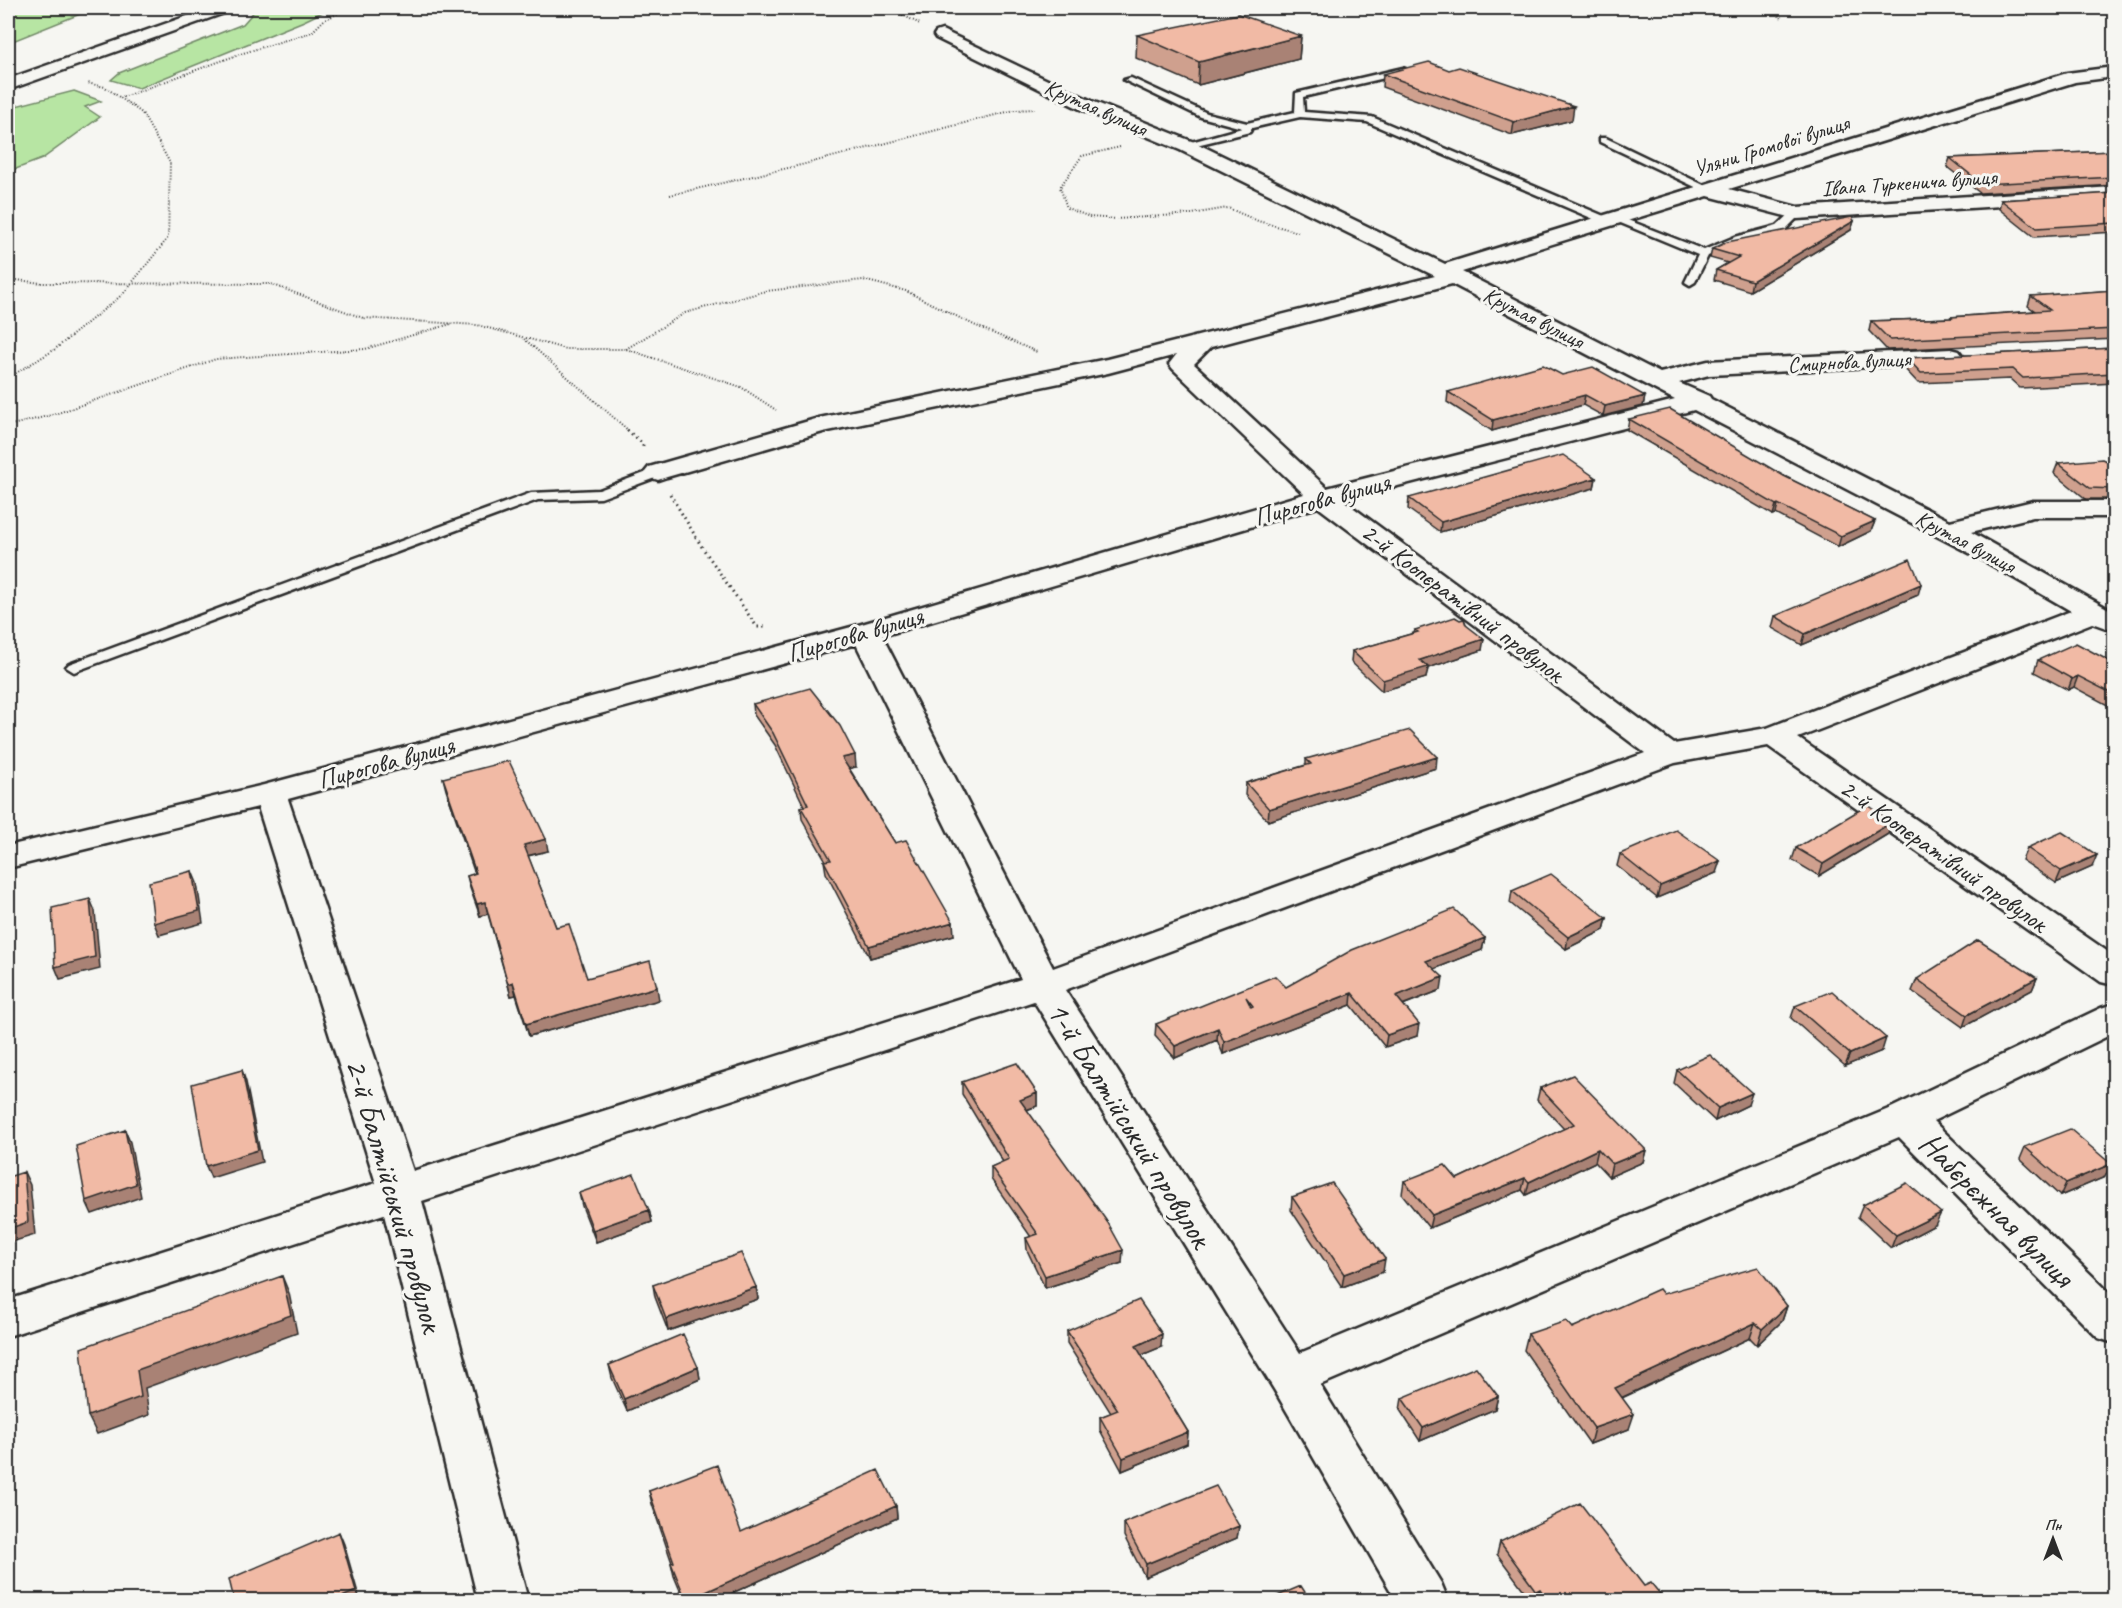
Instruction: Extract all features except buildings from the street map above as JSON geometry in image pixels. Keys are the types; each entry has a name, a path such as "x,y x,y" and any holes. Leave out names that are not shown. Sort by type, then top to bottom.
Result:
{"street":[{"path":"8,69 184,8"},
{"path":"8,85 224,8"},
{"name":"Крутая вулиця","path":"942,35 1086,105 1186,146 1449,274 1700,401 1946,530 2105,618"},
{"name":"Уляни Громової вулиця","path":"658,472 819,425 1108,366 1202,343 1449,274 1612,220 2073,77 2115,72"},
{"name":"Івана Туркенича вулиця","path":"1709,190 1797,213 2115,193"},
{"name":"2-й Коопєратівний провулок","path":"1202,343 1181,364 1322,497 1668,755"},
{"name":"Смирнова вулиця","path":"1658,381 1708,368 1969,356"},
{"name":"Пирогова вулиця","path":"8,857 270,794 865,632 1322,497 1700,401"},
{"path":"1946,530 2033,509 2115,509"},
{"path":"8,1318 1043,985 1668,755 1774,736 2105,618"},
{"name":"1-й Балтійський провулок","path":"865,632 1043,985 1291,1377 1423,1600"},
{"name":"2-й Коопєратівний провулок","path":"1774,736 2115,973"},
{"name":"2-й Балтійський провулок","path":"270,794 399,1191 503,1600"},
{"path":"1291,1377 1905,1118 2115,1017"},
{"name":"Набєрєжная вулиця","path":"1905,1118 2115,1325"}],"lane":[{"path":"1300,114 1299,95 1410,69"},
{"path":"1128,80 1204,115 1246,126 1300,114 1369,118 1612,220 1704,254"},
{"path":"1186,146 1247,130 1246,126"},
{"path":"1603,140 1709,190"},
{"path":"1690,282 1704,254 1738,238 1781,228 1797,213"},
{"path":"74,667 536,496 601,494 658,472"}],"path":[{"path":"120,98 240,54 312,32 324,20 349,8"},
{"path":"889,8 942,35"},
{"path":"1768,8 1782,18"},
{"path":"8,378 54,350 123,294 168,237 170,163 142,113 105,87 48,71"},
{"path":"670,195 801,165 1015,110 1086,105"},
{"path":"1126,146 1082,156 1060,187 1067,208 1090,217 1117,219 1192,214 1228,208 1258,221 1298,232"},
{"path":"8,279 42,283 130,285 271,284 363,318 477,325 565,349 626,349 741,387 787,418 819,425"},
{"path":"626,349 685,313 766,291 863,280 906,291 974,325 1040,354"},
{"path":"8,426 52,415 216,359 365,349 454,324"},
{"path":"522,336 577,382 642,443 651,465 658,472 702,547 757,627 778,628"}],"green space":[{"path":"8,8 95,8 8,43"},
{"path":"257,8 331,8 139,88 111,80 119,73 243,24"},
{"path":"74,91 101,101 85,107 100,117 42,159 8,172 8,108"}]}
